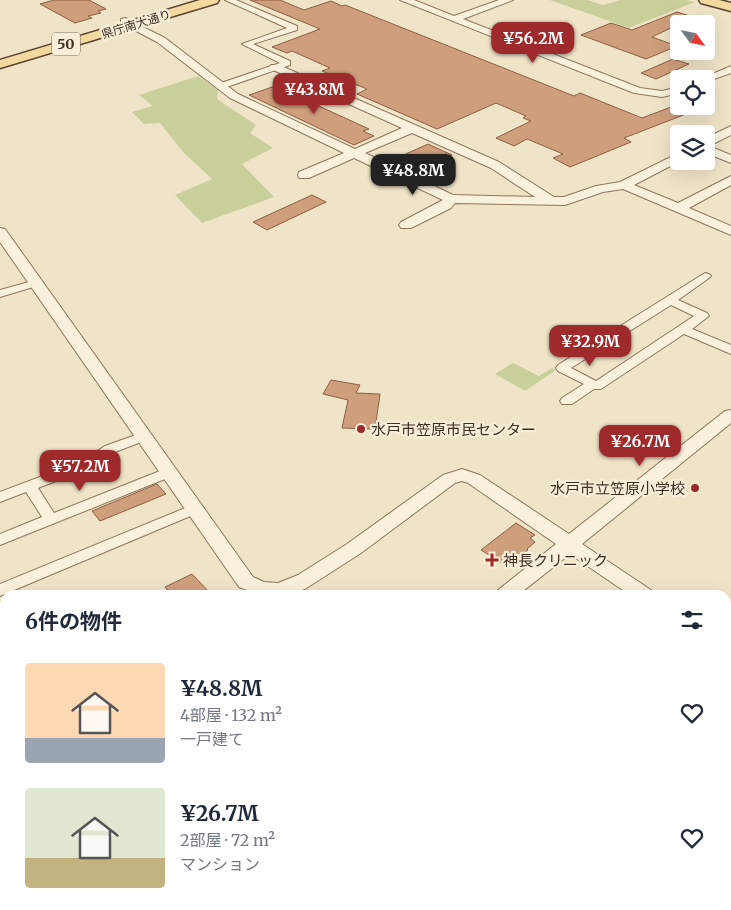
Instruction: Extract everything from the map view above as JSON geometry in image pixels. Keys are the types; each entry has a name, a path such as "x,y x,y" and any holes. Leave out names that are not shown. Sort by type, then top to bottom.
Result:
{"main road":[{"name":"県庁南大通り","path":"0,64 129,23 193,0"},
{"name":"県庁南大通り","path":"0,57 213,0"},
{"path":"705,0 731,7"}],"street":[{"path":"221,86 287,63 246,44 294,28 229,0"},
{"path":"405,0 638,91 662,94 670,92"},
{"path":"454,19 508,0"},
{"path":"129,23 175,51 221,86 247,102 451,199 552,202 572,200 601,189 624,185 670,162"},
{"path":"275,67 495,165 552,202"},
{"path":"715,75 731,69"},
{"path":"304,175 413,128"},
{"path":"715,138 731,130"},
{"path":"715,153 731,159"},
{"path":"624,185 731,231"},
{"path":"679,208 727,186"},
{"path":"406,225 446,206 451,199"},
{"path":"1,235 246,582 263,589 273,590 295,585 320,571 449,479 462,475 474,479 637,590"},
{"path":"670,300 703,316 596,386 562,368 705,276"},
{"path":"0,294 36,283"},
{"path":"683,329 731,350"},
{"path":"567,401 593,384"},
{"path":"511,590 731,415"},
{"path":"0,497 87,464 110,449 144,436"},
{"path":"0,540 170,472"},
{"path":"29,486 51,519"},
{"path":"0,590 195,509"}],"green space":[{"path":"550,0 587,0 603,5 621,0 686,0 695,2 629,28"},
{"path":"198,76 218,90 217,99 256,125 250,133 273,148 242,164 274,197 202,223 175,195 212,179 184,153 160,123 144,124 132,112 153,106 139,95"},
{"path":"513,363 539,376 552,368 556,370 525,391 495,374"}],"building":[{"path":"54,0 89,0 106,9 98,11 101,13 88,16 92,18 75,23 40,4"},
{"path":"250,0 280,0 304,10 331,1 574,96 580,93 642,118 670,107 670,115 683,115 624,138 631,142 570,167 553,158 563,154 527,139 514,146 496,138 531,121 523,118 526,116 496,103 437,129 357,94 367,89 322,71 330,68 292,51 287,53 272,47 320,29"},
{"path":"677,12 686,15 670,15 670,28 652,37 670,43 670,49 646,59 581,35 611,23 632,30"},
{"path":"671,60 689,64 676,70 670,70 670,73 656,79 641,73"},
{"path":"275,86 369,129 363,131 374,136 354,145 249,95"},
{"path":"428,144 452,155 411,173 388,162"},
{"path":"312,195 326,202 267,230 253,222"},
{"path":"331,380 360,385 356,393 380,394 375,429 342,428 348,400 323,394"},
{"path":"157,484 166,494 100,521 92,511"},
{"path":"516,523 535,535 530,538 535,542 508,567 481,550"},
{"path":"192,574 207,590 167,590 165,587"}],"place":[{"name":"水戸市笠原市民センター","path":"361,429"},
{"name":"水戸市立笠原小学校","path":"695,488"},
{"name":"神長クリニック","path":"492,560"}]}
